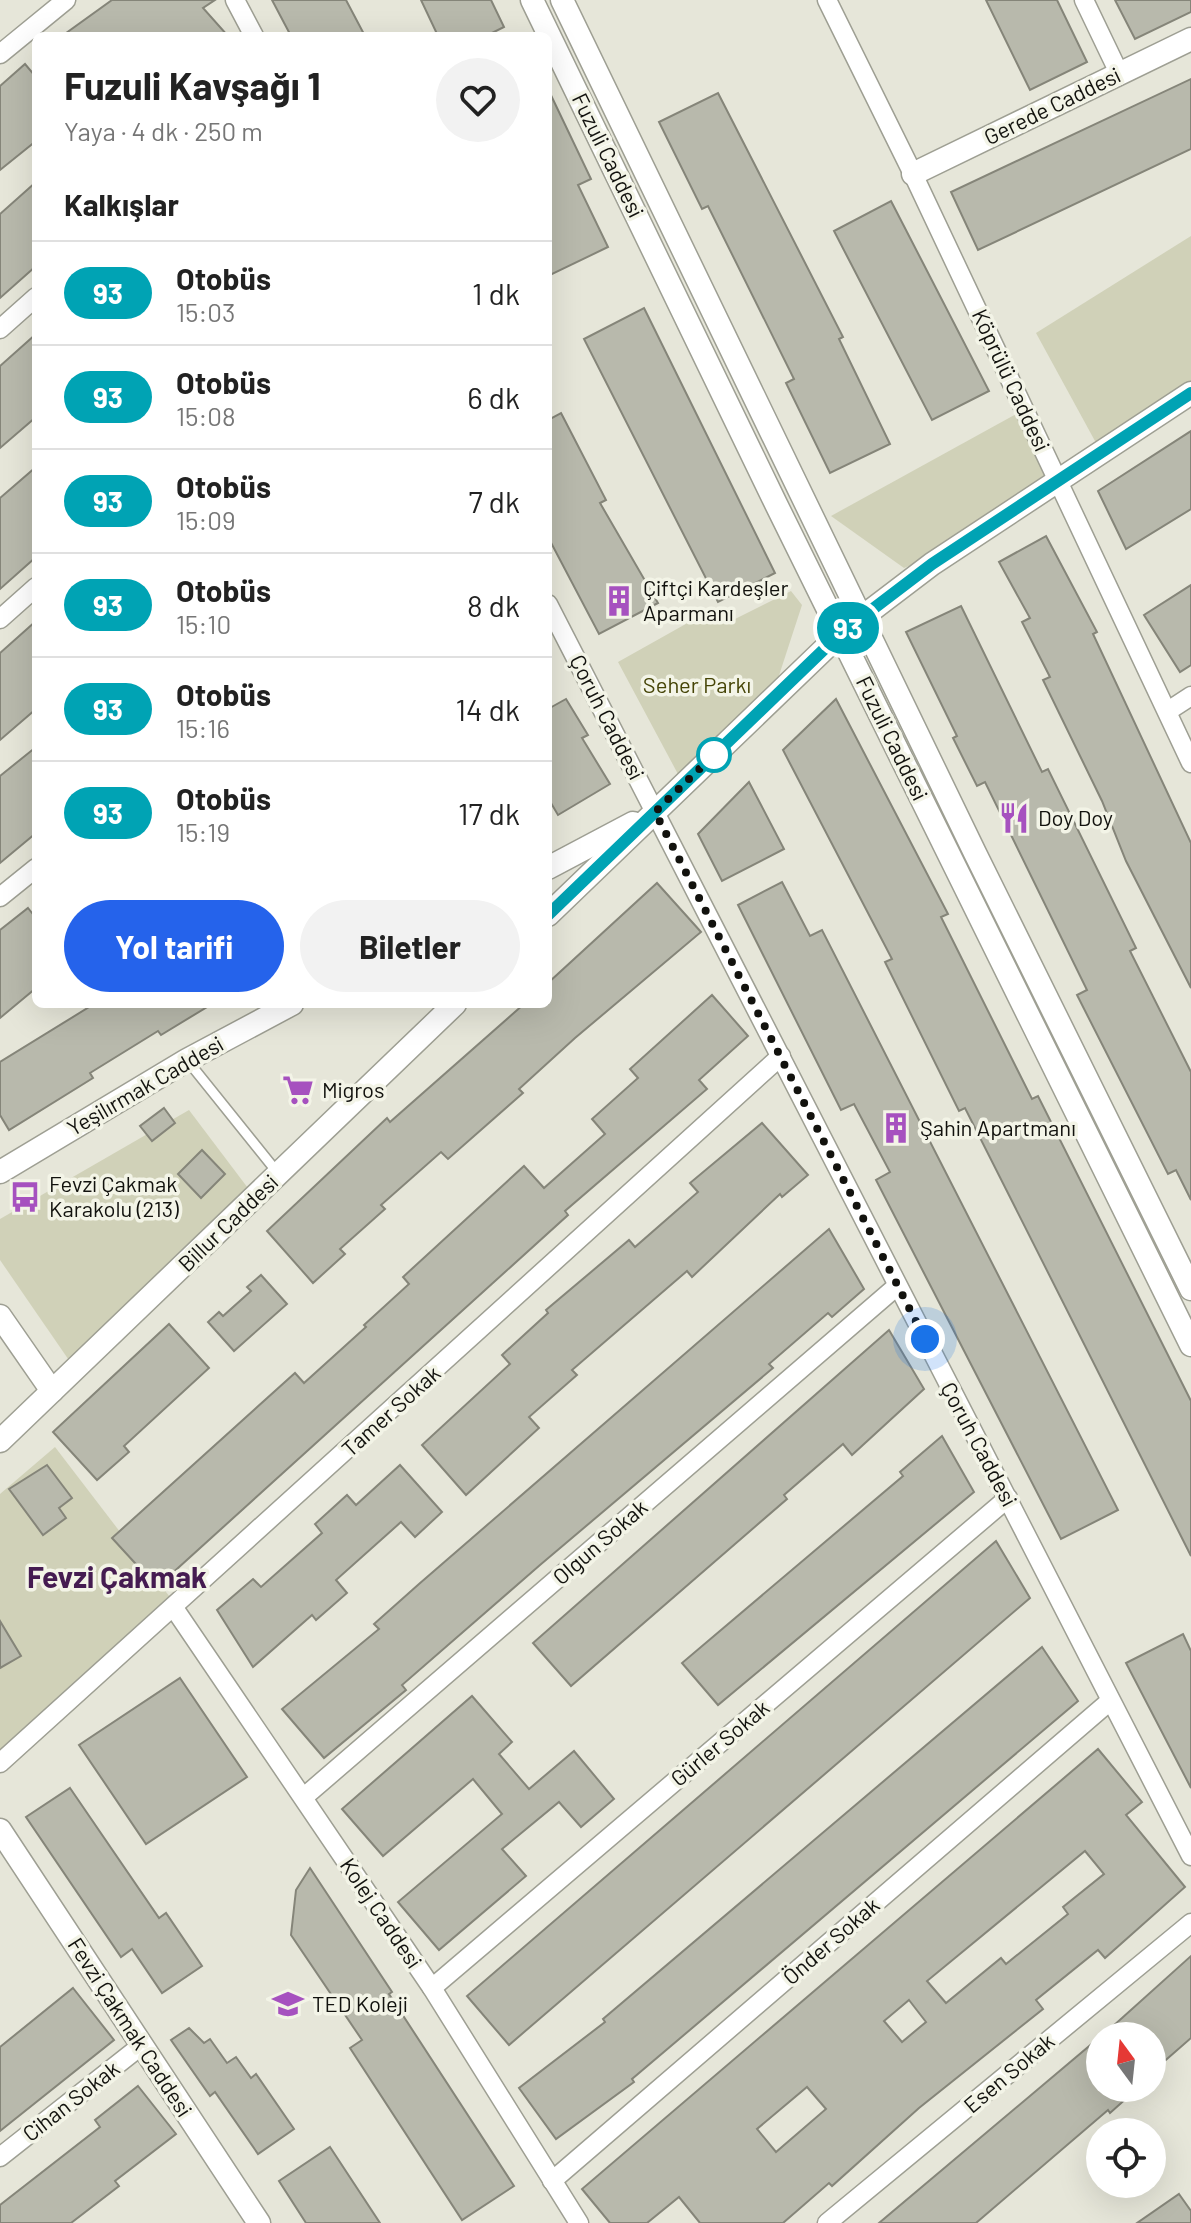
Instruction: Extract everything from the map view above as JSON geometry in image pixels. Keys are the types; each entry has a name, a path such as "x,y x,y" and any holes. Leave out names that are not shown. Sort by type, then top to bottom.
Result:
{"street":[{"path":"0,54 66,0"},
{"path":"235,0 252,32"},
{"name":"Fuzuli Caddesi","path":"532,0 548,32"},
{"name":"Fuzuli Caddesi","path":"562,0 1191,1289"},
{"name":"Köprülü Caddesi","path":"827,0 913,174 1191,763"},
{"path":"1084,0 1119,73"},
{"name":"Gerede Caddesi","path":"913,174 1191,39"},
{"name":"Fuzuli Caddesi","path":"552,41 1191,1345"},
{"path":"0,329 32,301"},
{"path":"552,911 840,634 932,564 1191,393"},
{"path":"0,619 32,591"},
{"name":"Çoruh Caddesi","path":"552,612 1191,1856"},
{"path":"1168,711 1191,696"},
{"path":"552,866 655,812"},
{"path":"0,897 32,871"},
{"name":"Yeşilırmak Caddesi","path":"0,1172 187,1060 284,1008"},
{"name":"Billur Caddesi","path":"0,1441 451,1008"},
{"name":"Tamer Sokak","path":"0,1763 781,1056"},
{"name":"Olgun Sokak","path":"304,1797 897,1286"},
{"path":"0,1316 52,1391"},
{"name":"Gürler Sokak","path":"432,1988 1008,1498"},
{"name":"Kolej Caddesi","path":"174,1608 432,1988 579,2223"},
{"name":"Önder Sokak","path":"552,2181 1110,1701"},
{"name":"Fevzi Çakmak Caddesi","path":"0,1830 259,2223"},
{"name":"Esen Sokak","path":"827,2223 1191,1923"},
{"name":"Cihan Sokak","path":"0,2157 142,2045"}],"lane":[{"path":"187,1060 278,1174"}],"green space":[{"path":"1191,236 1191,394 1101,452 1036,333"},
{"path":"1018,413 1053,481 940,553 904,568 831,516"},
{"name":"Seher Parkı","path":"791,591 802,605 771,700 679,776 618,662 700,616 733,620"},
{"path":"189,1110 257,1200 75,1369 0,1260 0,1219"},
{"path":"55,1447 176,1605 0,1760 0,1494"}],"building":[{"path":"112,0 215,0 203,8 224,32 68,32"},
{"path":"272,0 346,0 363,32 289,32"},
{"path":"421,0 491,0 504,27 494,32 436,32"},
{"path":"986,0 1057,0 1087,62 1030,90"},
{"path":"1115,0 1191,0 1191,12 1135,39"},
{"path":"25,64 32,72 32,144 0,170 0,86"},
{"path":"1191,79 1191,149 978,250 951,192"},
{"path":"718,93 843,337 839,339 890,444 830,473 786,383 794,379 708,206 702,209 659,122"},
{"path":"552,97 591,179 578,185 608,247 552,274"},
{"path":"32,186 32,270 0,298 0,214"},
{"path":"891,201 989,391 932,420 834,231"},
{"path":"644,308 775,573 718,602 584,339"},
{"path":"32,338 32,420 0,448 0,366"},
{"path":"561,413 606,500 600,503 658,603 599,634 552,545 552,418"},
{"path":"1191,431 1191,509 1126,549 1098,491"},
{"path":"32,470 32,561 0,589 0,498"},
{"path":"1046,536 1097,632 1093,634 1191,843 1191,988 1126,861 1102,801 1043,680 1050,677 1022,622 1030,618 999,562"},
{"path":"1191,585 1191,665 1180,672 1144,615"},
{"path":"961,606 1042,772 1048,769 1136,948 1130,951 1191,1072 1191,1200 1176,1170 1168,1174 1077,995 1087,990 985,782 977,786 953,738 957,736 906,632"},
{"path":"32,625 32,712 0,740 0,653"},
{"path":"566,699 588,735 582,738 610,784 558,815 552,805 552,707"},
{"path":"836,699 948,914 941,917 1032,1099 1038,1096 1191,1401 1191,1556 965,1108 959,1111 885,962 892,959 783,750"},
{"path":"32,750 32,836 0,863 0,776"},
{"path":"749,782 784,849 722,881 698,834"},
{"path":"782,882 810,936 822,930 1118,1510 1061,1539 876,1180 890,1172 854,1104 841,1110 738,905"},
{"path":"657,883 701,932 575,1038 519,1089 523,1093 448,1159 441,1152 381,1205 385,1209 340,1249 345,1254 313,1283 267,1231 387,1118 390,1122 519,1008 552,1008 552,979"},
{"path":"28,908 32,913 32,991 0,1018 0,930"},
{"path":"712,995 748,1036 699,1080 707,1089 565,1211 568,1215 157,1587 112,1538 295,1373 304,1383 409,1284 403,1277 524,1166 544,1188 605,1134 592,1119 638,1078 630,1069"},
{"path":"88,1008 205,1008 161,1035 158,1031 90,1073 93,1078 9,1130 0,1115 0,1062"},
{"path":"164,1108 175,1123 152,1141 140,1126"},
{"path":"762,1123 808,1175 782,1197 780,1194 692,1277 687,1271 572,1370 577,1375 529,1417 539,1428 466,1495 422,1445 510,1364 502,1355 548,1313 546,1310 629,1240 635,1247 698,1192 690,1183"},
{"path":"202,1150 225,1174 201,1198 178,1174"},
{"path":"829,1229 864,1289 832,1317 828,1313 769,1364 773,1368 540,1565 402,1685 406,1690 324,1758 282,1709 379,1629 374,1624"},
{"path":"261,1275 287,1304 234,1351 208,1322 219,1312 223,1316 251,1291 247,1287"},
{"path":"169,1324 209,1368 124,1446 129,1452 97,1480 53,1432"},
{"path":"889,1330 924,1389 852,1455 843,1444 784,1495 787,1499 571,1686 533,1643"},
{"path":"942,1436 974,1492 718,1705 682,1663 903,1476 900,1472"},
{"path":"47,1465 72,1498 59,1508 66,1518 43,1535 9,1489"},
{"path":"400,1465 442,1512 415,1537 401,1522 336,1580 347,1593 316,1620 312,1615 253,1667 217,1610 253,1579 261,1587 322,1533 315,1524 347,1495 356,1505"},
{"path":"996,1541 1030,1598 509,2045 467,1996"},
{"path":"0,1621 21,1656 0,1668"},
{"path":"1183,1634 1191,1651 1191,1788 1126,1663"},
{"path":"1042,1647 1078,1701 632,2079 634,2082 556,2139 519,2088 605,2022 603,2019"},
{"path":"180,1678 247,1777 146,1844 79,1745"},
{"path":"472,1696 512,1742 499,1754 529,1789 574,1751 614,1799 581,1827 559,1802 502,1849 526,1876 439,1950 398,1902 502,1814 473,1779 383,1856 342,1809"},
{"path":"1098,1749 1142,1802 1126,1815 1185,1887 1105,1958 1098,1950 1036,2000 1043,2009 919,2108 832,2186 829,2183 783,2223 700,2223 679,2197 647,2223 610,2223 582,2189","holes":["1085,1851 1104,1874 1063,1907 1068,1914 1006,1964 1001,1958 946,2003 927,1981","909,2000 926,2022 902,2042 884,2021","807,2087 826,2109 776,2152 757,2129"]},
{"path":"70,1788 159,1918 166,1913 202,1966 162,1993 132,1949 121,1957 26,1817"},
{"path":"310,1868 514,2186 462,2220 350,2048 362,2040 291,1935 296,1890"},
{"path":"1191,1956 1191,2038 1166,2060 1166,2022 1118,2022"},
{"path":"73,1988 114,2040 0,2131 0,2047"},
{"path":"189,2028 204,2043 210,2039 227,2063 236,2057 251,2078 256,2074 294,2129 258,2154 215,2092 210,2096 171,2040"},
{"path":"1086,2049 1086,2102 1122,2102 1099,2118 1086,2118 1086,2129 976,2223 879,2223"},
{"path":"138,2086 176,2134 115,2181 119,2186 71,2223 0,2223 0,2205 100,2127 95,2120"},
{"path":"330,2147 380,2223 306,2223 279,2181"},
{"path":"1179,2194 1191,2211 1191,2223 1137,2223"}],"bus line":[{"name":"93","path":"552,911 840,634 932,564 1191,393"}],"place":[{"name":"Çiftçi Kardeşler Aparmanı","path":"619,601"},
{"name":"Doy Doy","path":"1014,818"},
{"name":"Migros","path":"298,1090"},
{"name":"Şahin Apartmanı","path":"896,1128"},
{"name":"Fevzi Çakmak Karakolu (213)","path":"25,1197"},
{"name":"TED Koleji","path":"288,2004"}],"district":[{"name":"Fevzi Çakmak","path":"117,1578"}],"route":[{"path":"714,755 717,752 655,812 925,1339"}]}
